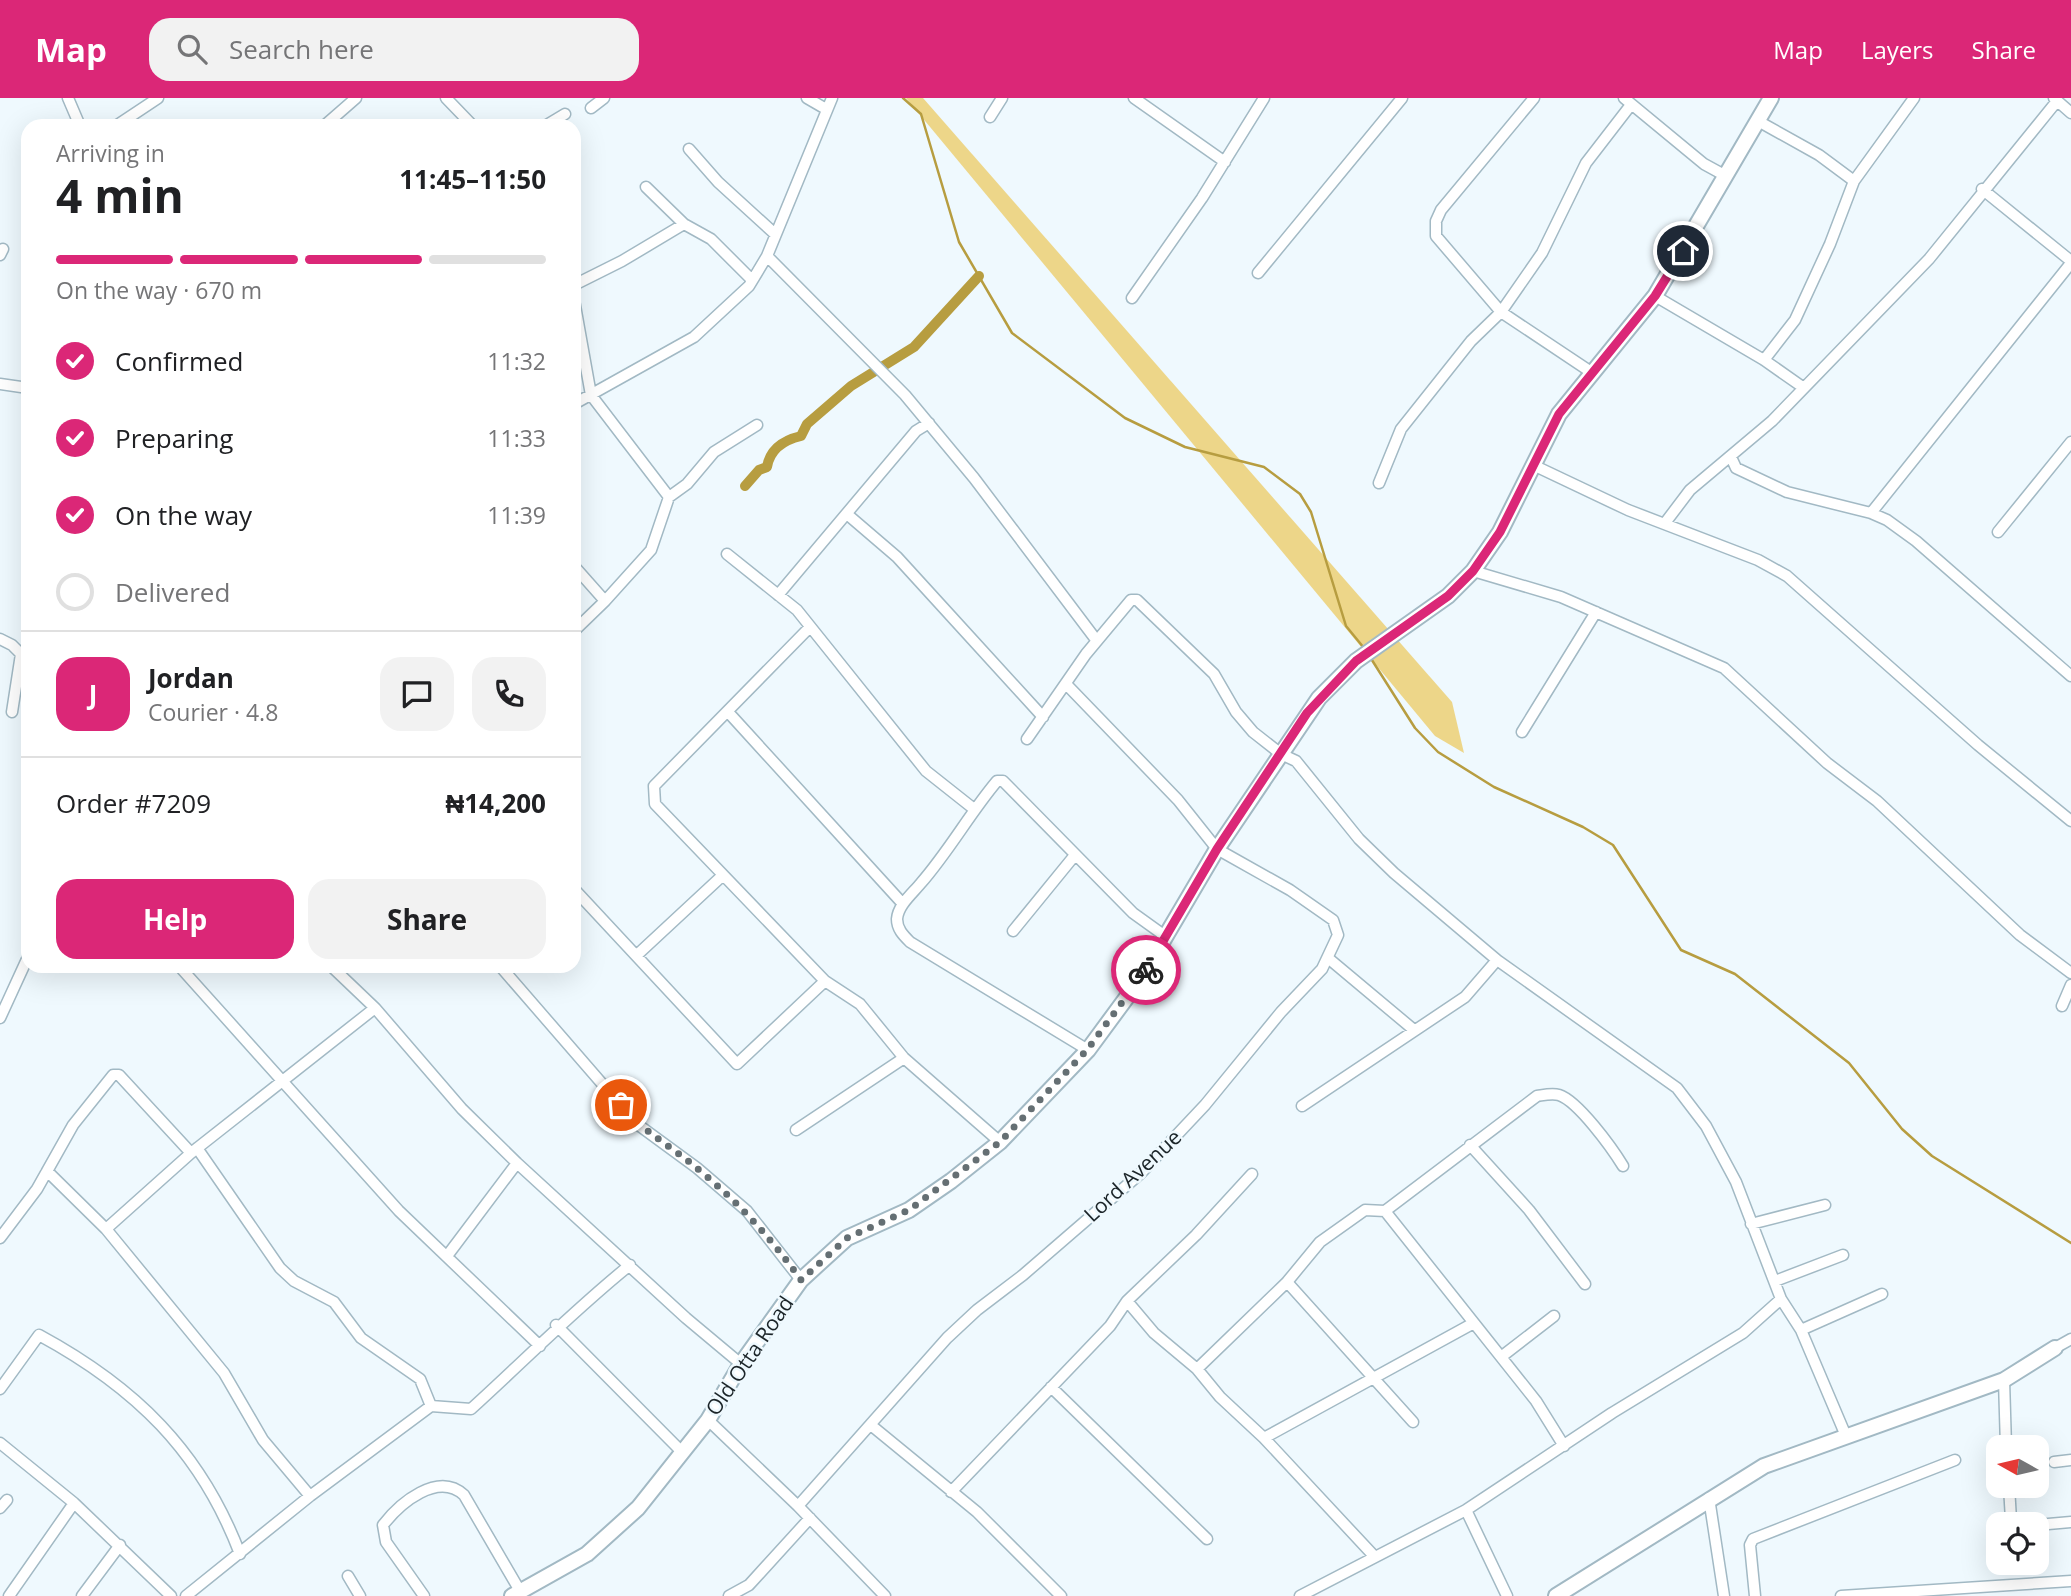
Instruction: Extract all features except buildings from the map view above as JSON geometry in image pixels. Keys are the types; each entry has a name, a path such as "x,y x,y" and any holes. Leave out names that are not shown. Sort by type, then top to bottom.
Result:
{"street":[{"path":"68,98 77,119"},
{"path":"126,119 158,98"},
{"path":"335,119 356,98"},
{"path":"446,98 466,119"},
{"path":"591,108 604,98"},
{"path":"807,98 826,109"},
{"path":"581,400 702,331 752,280 767,256 832,98"},
{"path":"990,117 1002,98"},
{"path":"1134,98 1225,162"},
{"path":"1132,298 1225,162 1264,98"},
{"path":"1258,273 1402,98"},
{"path":"1534,98 1457,190 1436,221 1436,236 1501,312 1591,372"},
{"name":"Old Otta Road","path":"516,1594 587,1554 606,1540 638,1508 708,1420 741,1364 801,1280 847,1238 909,1210 1000,1142 1087,1050 1141,978 1217,849 1319,698 1345,671 1448,596 1473,571 1500,532 1559,414 1655,296 1771,98"},
{"path":"1764,360 1795,320 1830,244 1854,181 1914,98"},
{"path":"1665,523 1690,490 1731,457 1804,388 1929,259 2055,99 2071,113"},
{"path":"1379,483 1401,429 1471,341 1501,312 1542,253 1586,163 1627,102 1704,164 1726,176"},
{"path":"557,119 565,114"},
{"path":"1758,121 1819,155 1854,181"},
{"path":"689,149 718,182 775,234"},
{"path":"646,187 684,223 711,239 752,280"},
{"path":"1871,513 2071,262 1982,190"},
{"path":"581,282 622,261 684,223"},
{"path":"767,256 905,394 1097,641"},
{"path":"1655,296 1764,360 1804,388"},
{"path":"581,339 591,395 669,497"},
{"path":"0,384 21,387"},
{"path":"778,595 916,431 929,423"},
{"path":"581,624 651,550 669,497 687,484 714,452 757,425"},
{"path":"1998,532 2071,442"},
{"path":"1731,457 1736,468 1787,492 1871,513 1916,541 2071,676"},
{"path":"1533,465 1628,510 1758,560 1787,576 1978,745 2071,821"},
{"path":"848,515 897,557 1043,717"},
{"path":"727,554 778,595 810,627 926,771 974,809"},
{"path":"1473,571 1561,597 1724,668 1827,763 1877,801 2020,935 2071,973"},
{"path":"581,574 605,601"},
{"path":"1027,739 1097,641 1131,600 1136,600 1214,674 1236,712 1253,732 1281,754 1296,761 1359,839 1394,873 1497,960 1677,1088 1706,1126 1737,1182 1781,1299 1801,1330 1846,1436"},
{"path":"1522,732 1596,612"},
{"path":"810,627 654,786 655,804 825,981 860,1004 904,1058 1000,1142"},
{"path":"0,639 21,654 12,712"},
{"path":"1066,684 1178,800 1217,849"},
{"path":"728,712 903,904"},
{"path":"1087,1050 910,943 899,930 897,917 903,904 936,866 974,809 997,781 1003,781 1133,913 1164,936"},
{"name":"Lord Avenue","path":"798,1506 872,1426 916,1372 977,1310 1023,1275 1141,1173 1205,1105 1328,958 1338,935 1333,920 1290,890 1217,849"},
{"path":"1013,931 1075,855"},
{"path":"638,954 722,876"},
{"path":"581,896 638,954 737,1064 825,981"},
{"path":"1328,958 1414,1030"},
{"path":"1302,1106 1465,997 1497,960"},
{"path":"0,1018 21,972"},
{"path":"185,973 399,1211 540,1346"},
{"path":"341,973 375,1008 462,1109 517,1163 686,1318 741,1364"},
{"path":"506,973 637,1124 697,1168 747,1211 801,1280"},
{"path":"2062,1006 2071,985"},
{"path":"106,1229 194,1151 375,1008"},
{"path":"796,1130 904,1058"},
{"path":"0,1238 25,1206 73,1125 113,1075 120,1075 194,1151 293,1282 334,1302 361,1338 420,1379 431,1406"},
{"path":"1197,1369 1287,1282 1320,1242 1365,1210 1385,1211 1537,1096 1560,1095 1609,1144 1623,1166"},
{"path":"1470,1145 1529,1210 1585,1284"},
{"path":"447,1256 517,1163"},
{"path":"47,1171 106,1229 224,1373 263,1440 310,1496"},
{"path":"951,1492 1110,1326 1127,1301 1196,1236 1252,1174"},
{"path":"1751,1224 1825,1205"},
{"path":"1385,1211 1472,1324 1536,1401 1564,1446"},
{"path":"1775,1281 1843,1255"},
{"path":"186,1596 310,1496 431,1406 471,1409 540,1346 556,1325 630,1265"},
{"path":"1287,1282 1413,1422"},
{"path":"1801,1330 1882,1293"},
{"path":"1300,1596 1466,1510 1690,1362 1743,1333 1781,1299"},
{"path":"1127,1301 1154,1333 1197,1369 1220,1397 1264,1438 1374,1556"},
{"path":"1501,1357 1554,1315"},
{"path":"1264,1438 1472,1324"},
{"path":"556,1325 682,1452"},
{"path":"0,1389 39,1335 127,1391 185,1450 228,1522 240,1554"},
{"path":"1556,1596 1764,1466 2004,1380 2071,1339"},
{"path":"2004,1380 2006,1435"},
{"path":"1051,1387 1207,1539"},
{"path":"708,1420 798,1506 885,1596"},
{"path":"872,1426 977,1512 1061,1596"},
{"path":"0,1443 74,1503 120,1545 159,1591 172,1596"},
{"path":"1755,1596 1749,1545 1753,1539 1955,1460"},
{"path":"2054,1462 2071,1460"},
{"path":"424,1596 386,1542 383,1525 429,1488 444,1484 453,1485 464,1494 516,1594"},
{"path":"1709,1498 1724,1596"},
{"path":"0,1591 8,1596 74,1503"},
{"path":"1466,1510 1507,1596"},
{"path":"729,1596 749,1584 810,1518"},
{"path":"2049,1524 2071,1522"},
{"path":"82,1596 120,1545"},
{"path":"348,1576 360,1596"},
{"path":"1841,1596 1965,1592 2071,1581"},
{"path":"2048,1583 2049,1596"}],"shaded area":[{"path":"906,98 923,98 1452,702 1464,753 1435,736"}],"waterway":[{"path":"903,98 921,114 959,242 1012,333 1125,418 1185,447 1264,467 1300,494 1311,512 1346,626 1364,648"},
{"path":"745,486 759,470 767,467 771,455 779,446 801,436 807,424 851,386 914,347 979,276"},
{"path":"1370,657 1415,728 1438,752 1494,787 1583,827 1613,845 1681,950 1735,974 1849,1063 1902,1129 1932,1156 2071,1243"}],"way so far":[{"path":"621,1105 637,1124 697,1168 747,1211 801,1280 847,1238 909,1210 1000,1142 1087,1050 1146,970"}],"route":[{"path":"1146,970 1217,849 1307,713 1356,661 1413,623 1448,596 1473,571 1500,532 1559,414 1655,296 1683,251"}]}
